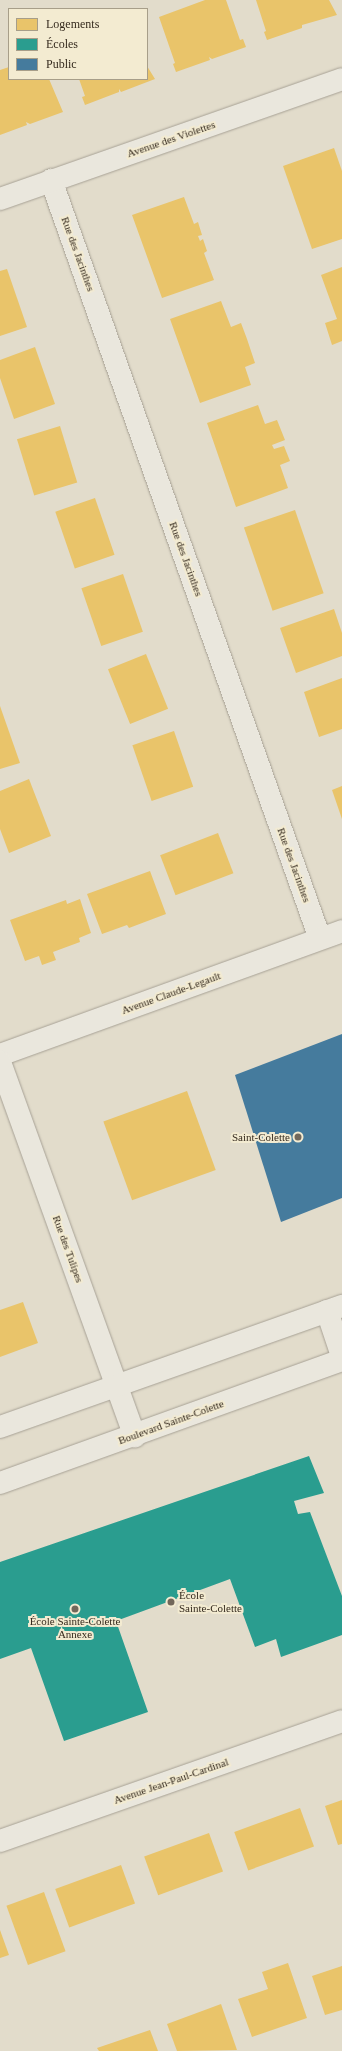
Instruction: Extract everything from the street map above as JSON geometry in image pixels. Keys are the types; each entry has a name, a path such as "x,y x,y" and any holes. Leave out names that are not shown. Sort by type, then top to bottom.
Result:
{"street":[{"name":"Avenue des Violettes","path":"0,199 342,79"},
{"name":"Rue des Jacinthes","path":"51,180 320,939"},
{"name":"Avenue Claude-Legault","path":"0,1056 342,931"},
{"name":"Rue des Tulipes","path":"0,1062 134,1436"},
{"path":"0,1427 335,1308 342,1356"},
{"name":"Boulevard Sainte-Colette","path":"0,1483 342,1360"},
{"name":"Avenue Jean-Paul-Cardinal","path":"0,1841 342,1721"}],"building: Logements":[{"path":"205,0 226,0 240,40 243,39 246,47 212,59 209,57 210,60 176,72 173,64 175,63 159,17"},
{"path":"256,0 329,0 337,15 302,25 302,28 267,40 264,32 266,31"},
{"path":"8,67 8,80 49,80 63,112 30,124 26,122 27,125 0,135 0,70"},
{"path":"148,68 155,79 121,92 119,89 119,92 85,105 82,97 85,96 79,80 148,80"},
{"path":"334,148 342,171 342,239 312,249 283,166"},
{"path":"184,197 194,224 198,222 202,235 198,236 200,241 203,239 207,251 204,253 214,280 162,298 132,215"},
{"path":"342,267 342,341 332,345 325,323 337,319 321,275"},
{"path":"7,269 27,327 0,336 0,271"},
{"path":"221,301 231,327 241,323 247,339 255,363 245,367 251,385 200,403 170,319"},
{"path":"35,347 55,404 14,419 0,378 0,360"},
{"path":"258,405 265,424 277,420 285,440 272,445 274,449 284,446 290,461 280,465 288,488 236,507 207,423"},
{"path":"60,426 77,482 34,496 17,439"},
{"path":"95,498 115,555 75,568 55,512"},
{"path":"295,510 324,593 273,611 244,528"},
{"path":"123,574 143,632 101,646 81,588"},
{"path":"334,609 342,633 342,656 296,673 280,628"},
{"path":"146,654 168,709 130,724 108,669"},
{"path":"342,678 342,729 319,737 304,692"},
{"path":"0,706 20,763 0,769"},
{"path":"174,731 193,787 152,801 132,745"},
{"path":"29,779 51,836 9,853 0,829 0,791"},
{"path":"342,786 342,819 332,790"},
{"path":"218,833 233,873 176,895 160,855"},
{"path":"150,871 166,914 129,928 127,925 102,934 87,894"},
{"path":"80,899 91,933 79,938 80,942 53,952 56,960 42,965 39,956 25,961 10,920 66,900 67,904"},
{"path":"187,1091 216,1170 132,1200 103,1121"},
{"path":"23,1302 38,1343 0,1357 0,1310"},
{"path":"342,1800 342,1844 338,1845 325,1806"},
{"path":"300,1808 314,1847 248,1870 234,1832"},
{"path":"209,1833 223,1872 158,1895 144,1857"},
{"path":"121,1865 135,1904 69,1927 55,1889"},
{"path":"44,1892 66,1951 28,1965 6,1906"},
{"path":"0,1930 9,1955 0,1958"},
{"path":"288,1963 307,2018 252,2037 238,1999 268,1989 262,1972"},
{"path":"342,1966 342,2010 325,2015 312,1976"},
{"path":"221,2004 237,2050 177,2051 167,2024"},
{"path":"150,2030 158,2051 99,2051 97,2048"}],"building: Écoles":[{"name":"École Sainte-Colette Annexe","path":"309,1456 324,1493 294,1501 298,1514 310,1512 342,1596 342,1635 281,1657 276,1639 255,1647 230,1579 116,1621 148,1712 64,1741 31,1648 0,1659 0,1562"}],"building: Public":[{"name":"Saint-Colette","path":"342,1034 342,1198 281,1222 235,1075"}],"place":[{"name":"Saint-Colette","path":"298,1137"},
{"name":"École Sainte-Colette","path":"171,1602"},
{"name":"École Sainte-Colette Annexe","path":"75,1609"}]}
